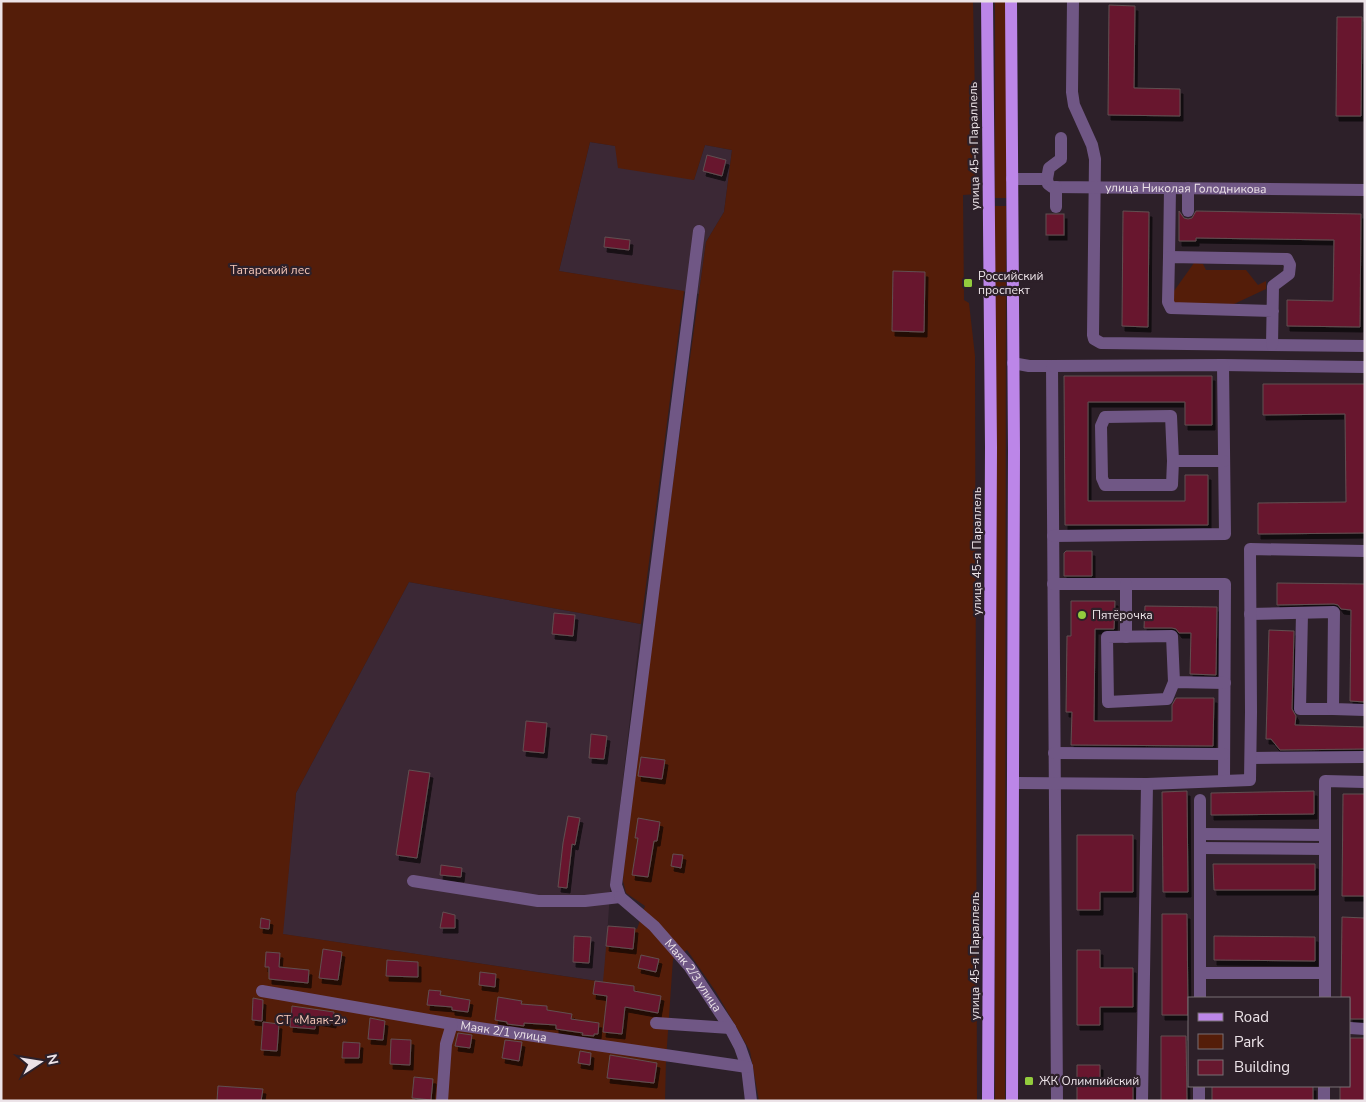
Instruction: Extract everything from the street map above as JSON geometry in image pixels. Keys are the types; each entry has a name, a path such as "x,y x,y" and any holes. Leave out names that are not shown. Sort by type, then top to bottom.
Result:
{"main road":[{"name":"улица 45-я Параллель","path":"987,1 991,447 988,1101"},
{"path":"1010,1 1013,363 1012,1101"}],"street":[{"path":"1073,1 1072,92 1078,117 1094,151 1093,334 1097,342 1365,346"},
{"path":"1056,207 1049,168 1061,159 1061,138"},
{"name":"улица Николая Голодникова","path":"1012,179 1095,188 1365,190"},
{"path":"1170,188 1168,302 1171,308 1273,311"},
{"path":"1188,188 1188,211"},
{"path":"413,881 538,901 585,901 620,897 616,885 699,232"},
{"path":"1169,257 1287,259 1290,265 1289,274 1273,286 1272,345"},
{"path":"1013,363 1029,366 1222,365 1365,367"},
{"path":"1053,536 1225,534 1222,365"},
{"path":"1052,366 1057,1101"},
{"path":"1105,416 1171,416 1173,461 1172,486 1105,485 1102,478 1101,426 1105,416"},
{"path":"1173,461 1224,462"},
{"path":"1013,783 1147,784 1250,780 1250,549 1365,551"},
{"path":"1053,584 1225,584 1224,781"},
{"path":"1126,584 1126,637"},
{"path":"1250,614 1334,612 1333,709"},
{"path":"1302,613 1300,709 1365,710"},
{"path":"1172,636 1174,682 1168,699 1108,702 1107,637 1172,636"},
{"path":"1174,682 1225,682"},
{"path":"1054,753 1224,754"},
{"path":"1251,758 1365,757"},
{"path":"1325,997 1325,781 1365,782"},
{"path":"1142,1101 1147,784"},
{"path":"1200,800 1200,997"},
{"path":"1200,834 1325,835"},
{"path":"1200,848 1325,849"},
{"name":"Маяк 2/3 улица","path":"620,897 654,926 689,966 730,1028 740,1047 747,1067 751,1101"},
{"path":"1200,972 1325,973"},
{"name":"Маяк 2/1 улица","path":"262,991 452,1024 747,1067"},
{"path":"656,1023 730,1028"},
{"path":"442,1101 446,1044 452,1024"},
{"path":"1351,1028 1365,1029"},
{"path":"1199,1087 1199,1101"},
{"path":"1324,1087 1324,1101"}],"shaded area":[{"path":"590,142 616,146 694,180 705,145 732,150 724,212 706,242 699,294 559,271"},
{"path":"409,582 641,624 610,892 604,982 282,934 296,793"}],"green space":[{"path":"1,1 973,1 977,194 963,195 964,300 969,303 975,356 977,1101 759,1101 750,1051 716,992 687,950 673,959 665,1101 1,1101","holes":["590,142 615,146 618,168 694,180 705,145 732,150 724,212 706,242 626,837 623,881 626,893 645,906 637,929 608,926 603,982 283,934 296,793 409,582 641,624 684,291 559,271"]},
{"path":"995,1 1006,1 1006,198 995,198"},
{"path":"995,206 1006,206 1005,1101 995,1101"},
{"path":"1194,263 1203,264 1206,270 1246,270 1258,285 1266,281 1266,289 1234,304 1174,303 1174,291"}],"building":[{"path":"1109,5 1135,6 1134,88 1180,89 1180,116 1108,115"},
{"path":"1337,17 1362,17 1361,116 1336,116"},
{"path":"707,155 726,160 722,176 703,171"},
{"path":"1123,211 1149,212 1148,327 1122,326"},
{"path":"1179,211 1184,218 1188,219 1192,218 1196,211 1361,214 1360,327 1287,326 1287,300 1333,301 1334,240 1196,238 1196,241 1179,241"},
{"path":"1046,214 1064,214 1064,235 1046,235"},
{"path":"605,237 630,240 629,250 604,247"},
{"path":"893,271 925,272 924,332 892,331"},
{"path":"1064,376 1212,376 1212,425 1185,425 1185,402 1088,402 1088,501 1185,501 1185,475 1208,475 1208,525 1065,525"},
{"path":"1263,384 1365,384 1365,533 1258,534 1258,503 1346,502 1345,414 1263,415"},
{"path":"1066,551 1092,551 1092,576 1064,576 1064,553"},
{"path":"1277,583 1365,584 1365,702 1350,701 1351,610 1341,609 1338,605 1334,604 1277,605"},
{"path":"1071,601 1115,601 1114,629 1095,629 1094,721 1172,721 1172,705 1176,698 1214,698 1213,746 1071,745 1072,712 1066,712 1067,636 1071,636"},
{"path":"1145,606 1217,607 1216,675 1190,674 1191,633 1179,633 1176,629 1172,628 1144,628"},
{"path":"554,613 575,615 573,636 552,634"},
{"path":"1269,630 1294,631 1292,709 1296,716 1295,725 1365,727 1365,749 1280,750 1271,739 1266,739"},
{"path":"526,721 547,723 544,753 523,751"},
{"path":"591,734 607,736 604,759 589,758"},
{"path":"641,757 665,760 662,779 638,776"},
{"path":"409,770 430,773 417,858 396,855"},
{"path":"1187,791 1188,892 1163,892 1162,792"},
{"path":"1314,791 1314,814 1211,815 1211,793"},
{"path":"1343,794 1365,794 1365,896 1342,896"},
{"path":"568,816 580,818 575,845 572,844 567,888 558,887"},
{"path":"638,818 660,822 657,841 654,841 648,877 632,875 638,838 635,838"},
{"path":"1077,835 1133,835 1133,892 1100,892 1100,910 1077,910"},
{"path":"673,854 683,855 681,868 671,866"},
{"path":"1213,864 1315,864 1315,890 1214,890"},
{"path":"441,865 462,868 461,877 440,875"},
{"path":"443,912 455,915 455,928 440,928"},
{"path":"1162,914 1187,914 1188,1015 1162,1015"},
{"path":"1342,917 1365,918 1365,1019 1351,1019 1351,997 1341,997"},
{"path":"261,918 270,920 269,929 260,928"},
{"path":"608,926 635,928 633,949 606,946"},
{"path":"574,936 591,937 589,963 573,962"},
{"path":"1214,936 1315,937 1315,961 1214,960"},
{"path":"323,949 342,952 338,980 319,978"},
{"path":"1077,950 1100,950 1100,968 1133,968 1133,1007 1100,1007 1100,1025 1077,1025"},
{"path":"266,952 280,953 279,967 309,970 308,983 269,979 269,967 265,967"},
{"path":"641,955 659,959 656,972 638,968"},
{"path":"387,960 418,962 418,977 386,976"},
{"path":"480,972 496,974 495,987 479,985"},
{"path":"595,981 634,986 634,991 661,996 658,1013 625,1007 622,1034 603,1032 607,996 593,994"},
{"path":"429,990 441,991 440,995 470,1000 468,1012 452,1010 452,1007 427,1005"},
{"path":"498,997 522,1001 521,1004 547,1006 547,1010 572,1014 571,1019 599,1023 598,1034 594,1034 594,1036 582,1035 583,1033 556,1029 556,1025 524,1023 524,1026 495,1020"},
{"path":"253,998 263,1000 262,1021 252,1020"},
{"path":"292,1006 334,1012 333,1023 316,1020 315,1029 290,1027"},
{"path":"370,1018 385,1021 383,1040 368,1039"},
{"path":"263,1022 279,1024 277,1051 261,1050"},
{"path":"458,1033 472,1035 470,1048 455,1046"},
{"path":"1161,1036 1186,1036 1187,1101 1161,1101"},
{"path":"1351,1038 1365,1038 1365,1101 1340,1101 1340,1087 1351,1087"},
{"path":"391,1039 411,1040 410,1065 390,1064"},
{"path":"505,1040 522,1042 519,1061 502,1058"},
{"path":"343,1042 360,1043 359,1058 342,1058"},
{"path":"580,1051 591,1053 590,1065 578,1063"},
{"path":"610,1055 657,1063 654,1083 607,1078"},
{"path":"1077,1065 1100,1065 1100,1083 1133,1083 1133,1101 1077,1101"},
{"path":"414,1077 433,1079 431,1100 412,1098"},
{"path":"218,1086 263,1089 261,1101 217,1101"},
{"path":"1212,1087 1313,1087 1313,1101 1212,1101"}],"place":[{"name":"Российский проспект","path":"968,283"},
{"name":"Пятёрочка","path":"1082,615"},
{"name":"ЖК Олимпийский","path":"1029,1081"}],"park label":[{"name":"Татарский лес","path":"270,270"},
{"name":"СТ «Маяк-2»","path":"311,1020"}]}
